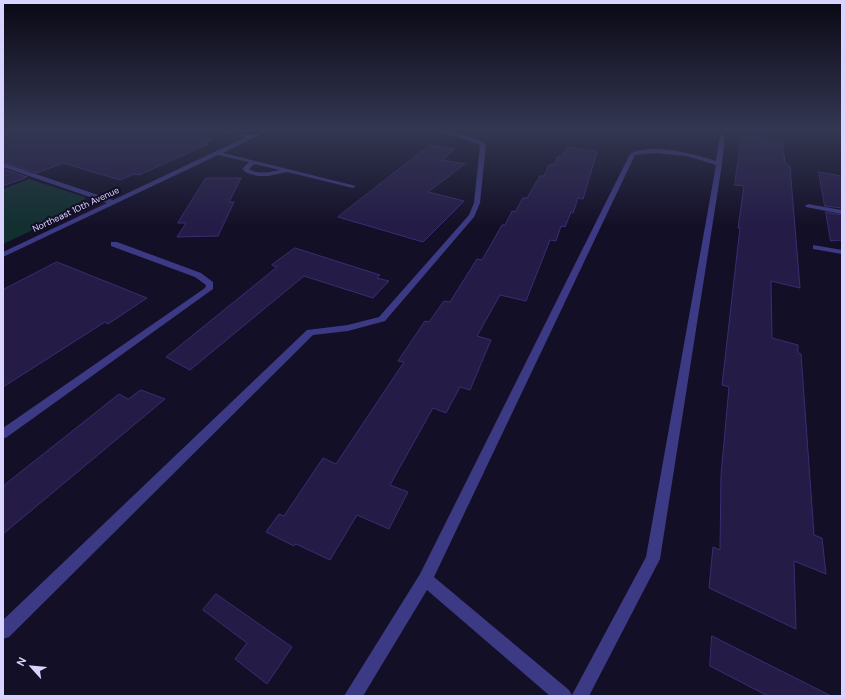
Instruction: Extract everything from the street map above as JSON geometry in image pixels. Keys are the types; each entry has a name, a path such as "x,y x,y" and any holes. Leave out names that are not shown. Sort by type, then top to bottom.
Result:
{"street":[{"name":"Northeast 10th Avenue","path":"3,256 197,163"},
{"path":"252,163 245,168 249,172 261,175 289,171"},
{"path":"255,163 353,186"},
{"path":"3,631 310,332 348,328 382,319 472,216 477,203 481,163"},
{"path":"353,696 425,579 629,163"},
{"path":"580,696 653,560 719,164 716,163"},
{"path":"3,165 114,202"},
{"path":"808,206 842,212"},
{"path":"3,434 209,289 210,284 198,275 114,244"},
{"path":"816,247 842,252"},
{"path":"425,579 563,696"}],"green space":[{"path":"29,179 85,197 85,202 80,208 3,244 3,189"}],"building":[{"path":"5,163 167,163 139,175 134,174 120,180 63,163 37,173"},
{"path":"407,163 465,164 428,192 464,201 423,242 338,217"},
{"path":"555,163 594,163 583,199 578,198 573,213 571,212 565,227 561,226 556,241 550,240 526,301 500,295 477,336 491,340 470,390 460,387 446,413 433,408 390,485 408,492 389,529 357,515 330,560 296,544 294,546 266,532 279,514 284,516 323,458 336,464 404,362 398,361 425,321 429,322 444,301 450,302 477,259 482,260 502,225 505,225 512,211 515,212 523,198 527,198 540,176 544,176 549,165 554,165"},
{"path":"738,163 785,163 790,167 800,288 771,281 772,338 798,345 798,353 801,354 814,535 822,538 826,574 794,561 796,629 709,588 713,547 720,550 721,475 729,387 722,385 740,228 738,228 744,186 735,185"},
{"path":"3,169 27,177 3,186"},
{"path":"819,172 842,176 842,208 825,206"},
{"path":"206,178 241,178 229,202 234,202 218,236 177,237 186,223 178,223"},
{"path":"826,212 842,215 842,240 831,241"},
{"path":"295,248 380,275 377,278 389,281 373,298 304,276 190,370 166,357 277,267 272,265"},
{"path":"57,262 147,298 108,324 105,322 3,387 3,290"},
{"path":"141,390 165,399 3,534 3,486 119,394 128,399"},
{"path":"216,594 292,647 267,684 235,659 247,643 203,610"},
{"path":"712,636 831,696 768,696 710,666"}]}
